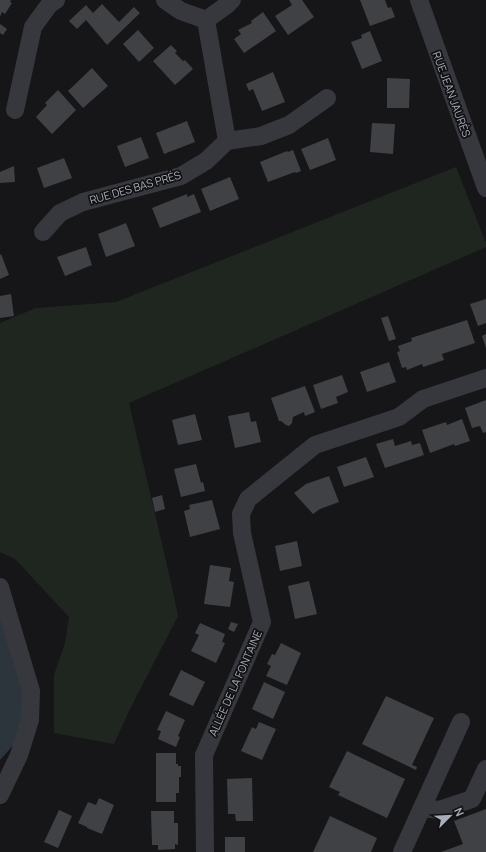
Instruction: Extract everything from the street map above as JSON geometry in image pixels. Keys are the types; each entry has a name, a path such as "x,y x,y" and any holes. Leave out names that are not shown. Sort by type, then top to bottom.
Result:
{"street":[{"path":"15,110 33,27 49,5 56,0"},
{"path":"165,0 181,11 206,20"},
{"path":"206,20 232,0"},
{"name":"RUE JEAN JAURÈS","path":"418,0 486,188"},
{"path":"206,20 228,141 261,136 289,125 327,98"},
{"name":"RUE DES BAS PRÉS","path":"43,232 60,213 83,202 181,176 206,161 228,141"},
{"name":"ALLÉE DE LA FONTAINE","path":"205,852 204,755 262,622 242,533 241,514 248,499 315,445 399,416 423,399 486,378"},
{"path":"0,587 32,691 30,720 19,754 0,795"},
{"path":"402,852 461,722"},
{"path":"0,767 19,754"},
{"path":"422,808 440,810 479,796 486,769"}],"shaded area":[{"path":"456,167 486,243 486,247 129,403 178,616 129,711 114,744 54,733 54,675 65,643 69,617 15,559 0,552 0,323 36,308 116,302"},
{"path":"0,605 25,688 22,720 16,742 0,760"}],"building":[{"path":"0,0 11,0 10,2 12,3 5,14 2,12 0,17"},
{"path":"289,0 302,0 314,17 288,35 275,16 292,5"},
{"path":"360,0 385,0 388,8 391,7 395,17 370,26"},
{"path":"102,4 119,22 134,7 140,13 107,45 86,20 77,29 69,21 86,5 93,13"},
{"path":"263,12 276,31 244,53 234,39 241,34 238,30 252,23 251,21"},
{"path":"0,24 7,29 3,35 0,33"},
{"path":"138,30 154,48 139,62 123,44"},
{"path":"370,31 382,61 362,69 351,42 362,38 361,35"},
{"path":"171,45 177,51 175,53 183,61 185,60 193,69 175,85 153,61"},
{"path":"92,68 108,86 83,108 68,91"},
{"path":"273,72 285,102 262,111 253,89 249,91 246,84"},
{"path":"387,78 410,79 409,108 387,108"},
{"path":"58,90 76,110 52,134 36,117 47,105 45,103"},
{"path":"187,121 195,142 164,154 156,133"},
{"path":"372,123 395,124 393,154 370,152"},
{"path":"141,137 149,158 125,167 117,146"},
{"path":"328,138 336,160 310,170 301,149"},
{"path":"293,150 301,171 268,182 260,162"},
{"path":"64,158 72,178 44,188 37,168"},
{"path":"14,166 15,182 0,183 0,172"},
{"path":"230,177 239,199 210,211 201,189"},
{"path":"187,194 187,197 194,194 201,212 160,228 152,208"},
{"path":"126,223 135,246 106,257 98,234"},
{"path":"86,247 92,265 65,276 57,257"},
{"path":"1,254 9,275 0,279 0,255"},
{"path":"11,294 14,316 0,318 0,296"},
{"path":"486,299 486,323 478,326 470,304"},
{"path":"388,316 396,339 389,341 381,318"},
{"path":"467,320 475,343 442,354 444,360 423,367 422,364 407,370 406,367 402,368 397,352 400,351 398,346 412,341 411,338"},
{"path":"486,334 486,348 482,336"},
{"path":"389,362 396,382 367,392 360,372"},
{"path":"342,375 348,392 336,397 338,403 321,409 313,385"},
{"path":"305,386 315,412 305,416 304,412 293,417 292,423 289,426 279,421 271,398"},
{"path":"486,400 486,432 483,433 480,426 472,428 465,408"},
{"path":"249,412 251,422 256,421 261,442 235,448 228,416"},
{"path":"195,414 202,440 178,445 172,420"},
{"path":"462,419 470,441 455,446 454,444 430,453 422,430 446,422 447,425"},
{"path":"393,439 395,446 411,441 412,445 420,443 424,455 385,468 376,444"},
{"path":"366,457 374,477 344,487 337,467"},
{"path":"196,464 201,483 203,482 205,491 181,497 174,469"},
{"path":"329,476 339,502 320,509 313,514 294,493 306,484"},
{"path":"162,495 165,509 155,512 152,498"},
{"path":"212,500 220,529 190,537 184,511 190,509 189,505"},
{"path":"297,541 302,566 280,571 275,546"},
{"path":"210,565 231,568 229,581 234,582 230,607 204,604"},
{"path":"309,581 317,614 295,619 288,586"},
{"path":"231,622 238,624 234,632 228,629"},
{"path":"200,623 225,634 222,642 225,643 216,663 191,651 199,635 195,633"},
{"path":"281,643 301,653 287,685 266,676 271,666 267,664 272,654 275,655"},
{"path":"181,670 205,682 193,706 169,695"},
{"path":"264,682 285,692 273,719 252,709"},
{"path":"386,696 434,718 412,765 417,767 416,770 362,744"},
{"path":"166,711 185,720 178,736 180,737 176,747 158,739 161,731 157,730"},
{"path":"259,722 276,729 262,760 241,751 252,727 256,729"},
{"path":"347,751 405,779 387,818 338,795 340,792 329,787"},
{"path":"156,753 176,753 176,764 181,766 181,777 179,777 179,793 176,793 176,802 156,802"},
{"path":"252,778 253,821 236,821 235,814 228,814 227,779"},
{"path":"99,798 114,805 102,834 78,823 88,802 96,805"},
{"path":"486,809 486,852 441,852 463,844 454,821"},
{"path":"59,810 72,816 58,848 44,842"},
{"path":"151,811 174,811 174,823 178,823 178,845 175,844 175,849 158,850 158,845 152,845"},
{"path":"330,816 377,838 371,852 313,852"},
{"path":"225,837 245,837 245,852 225,852"}]}
